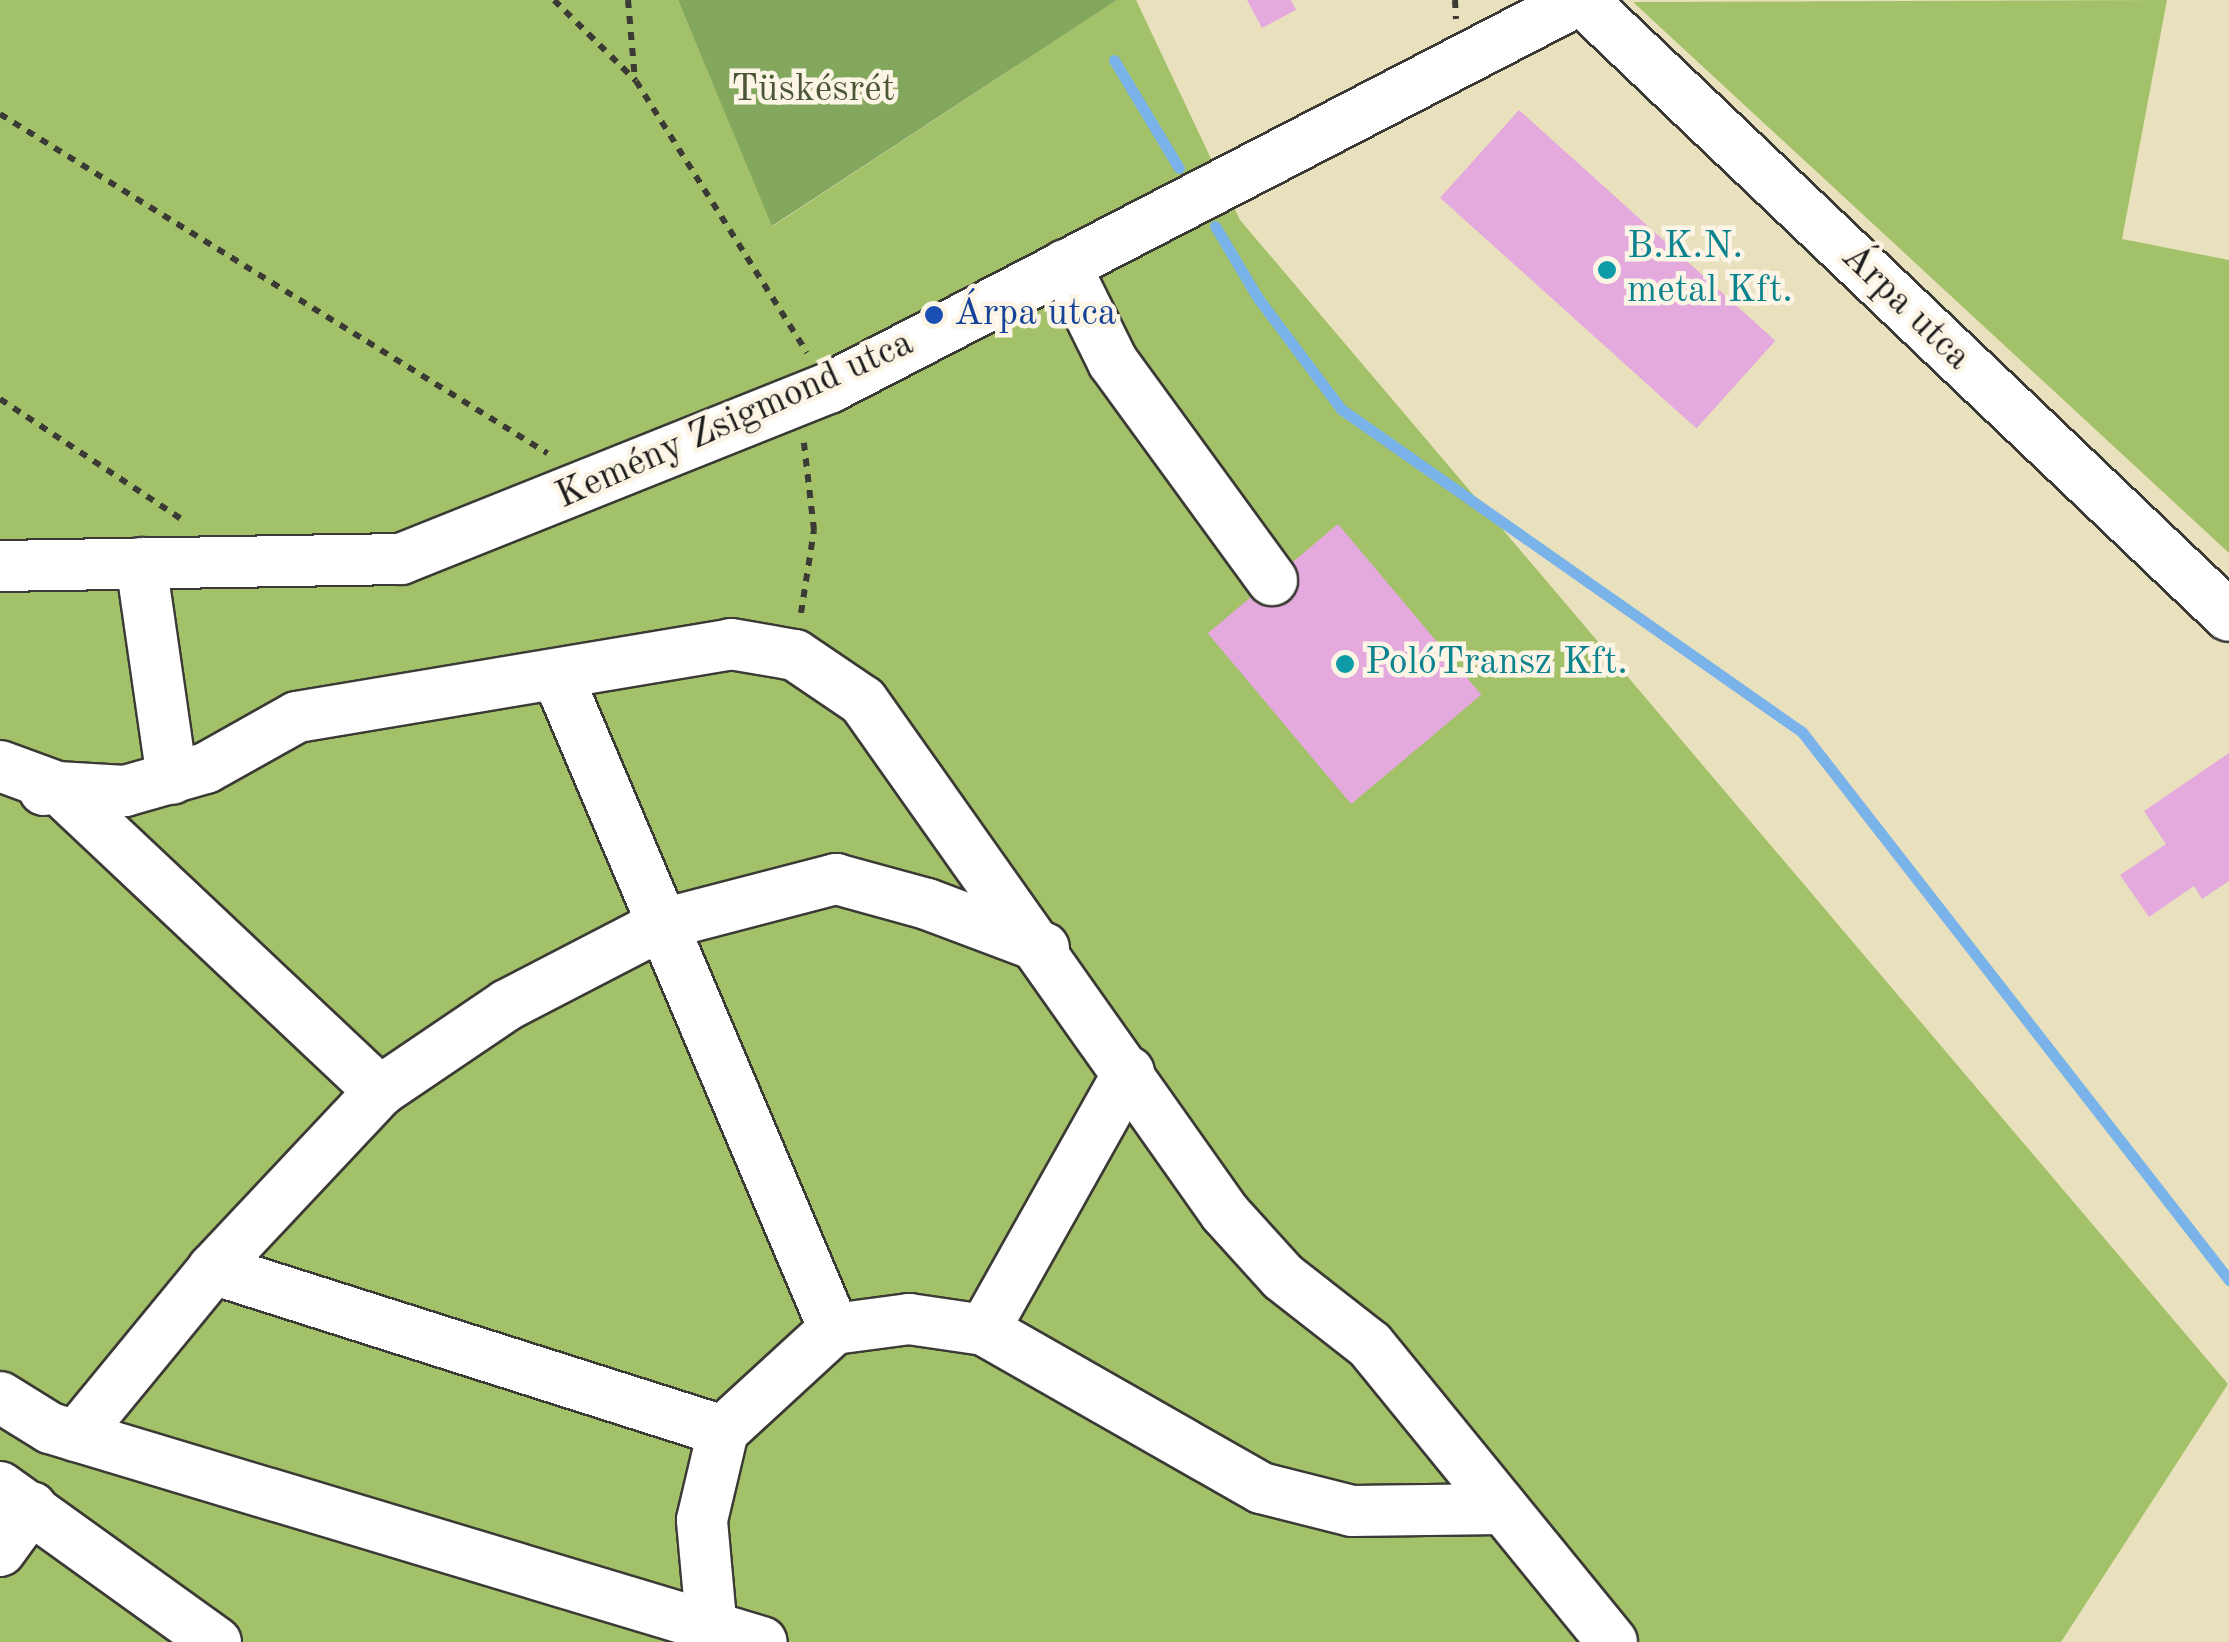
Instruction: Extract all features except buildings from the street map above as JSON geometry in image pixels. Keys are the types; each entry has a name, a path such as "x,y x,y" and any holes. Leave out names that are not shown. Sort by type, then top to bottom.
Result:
{"street":[{"name":"Kemény Zsigmond utca","path":"0,566 401,560 812,395 1580,0"},
{"name":"Árpa utca","path":"1580,0 2229,616"},
{"path":"1065,265 1113,362 1272,580"},
{"path":"141,564 172,779"},
{"path":"0,799 58,787 125,791 172,779 206,768 297,717 731,644 795,655 863,701 1044,948 1225,1213 1283,1278 1370,1345 1612,1642"},
{"path":"557,676 834,1329"},
{"path":"0,766 58,787 380,1091"},
{"path":"76,1436 212,1269 380,1091 507,1005 662,924 836,880 927,904 1044,948"},
{"path":"984,1330 1129,1072"},
{"path":"212,1269 724,1431"},
{"path":"731,1638 702,1520 724,1431 834,1329 910,1319 984,1330 1261,1488 1352,1512 1502,1510"},
{"path":"0,1398 76,1436 731,1638"},
{"path":"0,1551 16,1497 216,1642"}],"path":[{"path":"554,0 636,81 812,395 814,530 795,655"},
{"path":"628,0 636,81"},
{"path":"0,114 363,336 593,486"},
{"path":"0,399 202,532 227,562"}],"green space":[{"path":"0,0 678,0 773,226 1117,0 1136,0 1240,220 2228,1384 2061,1642 0,1642"},
{"name":"Tüskésrét","path":"678,0 1117,0 772,226"},
{"path":"2167,0 2122,239 2229,260 2229,553 1633,2"}],"waterway":[{"path":"1114,60 1179,168"},
{"path":"1215,226 1258,298 1341,409 1802,732 2229,1280"}],"place":[{"name":"B.K.N. metal Kft.","path":"1607,270"},
{"name":"Árpa utca","path":"934,315"},
{"name":"PolóTransz Kft.","path":"1345,664"}]}
